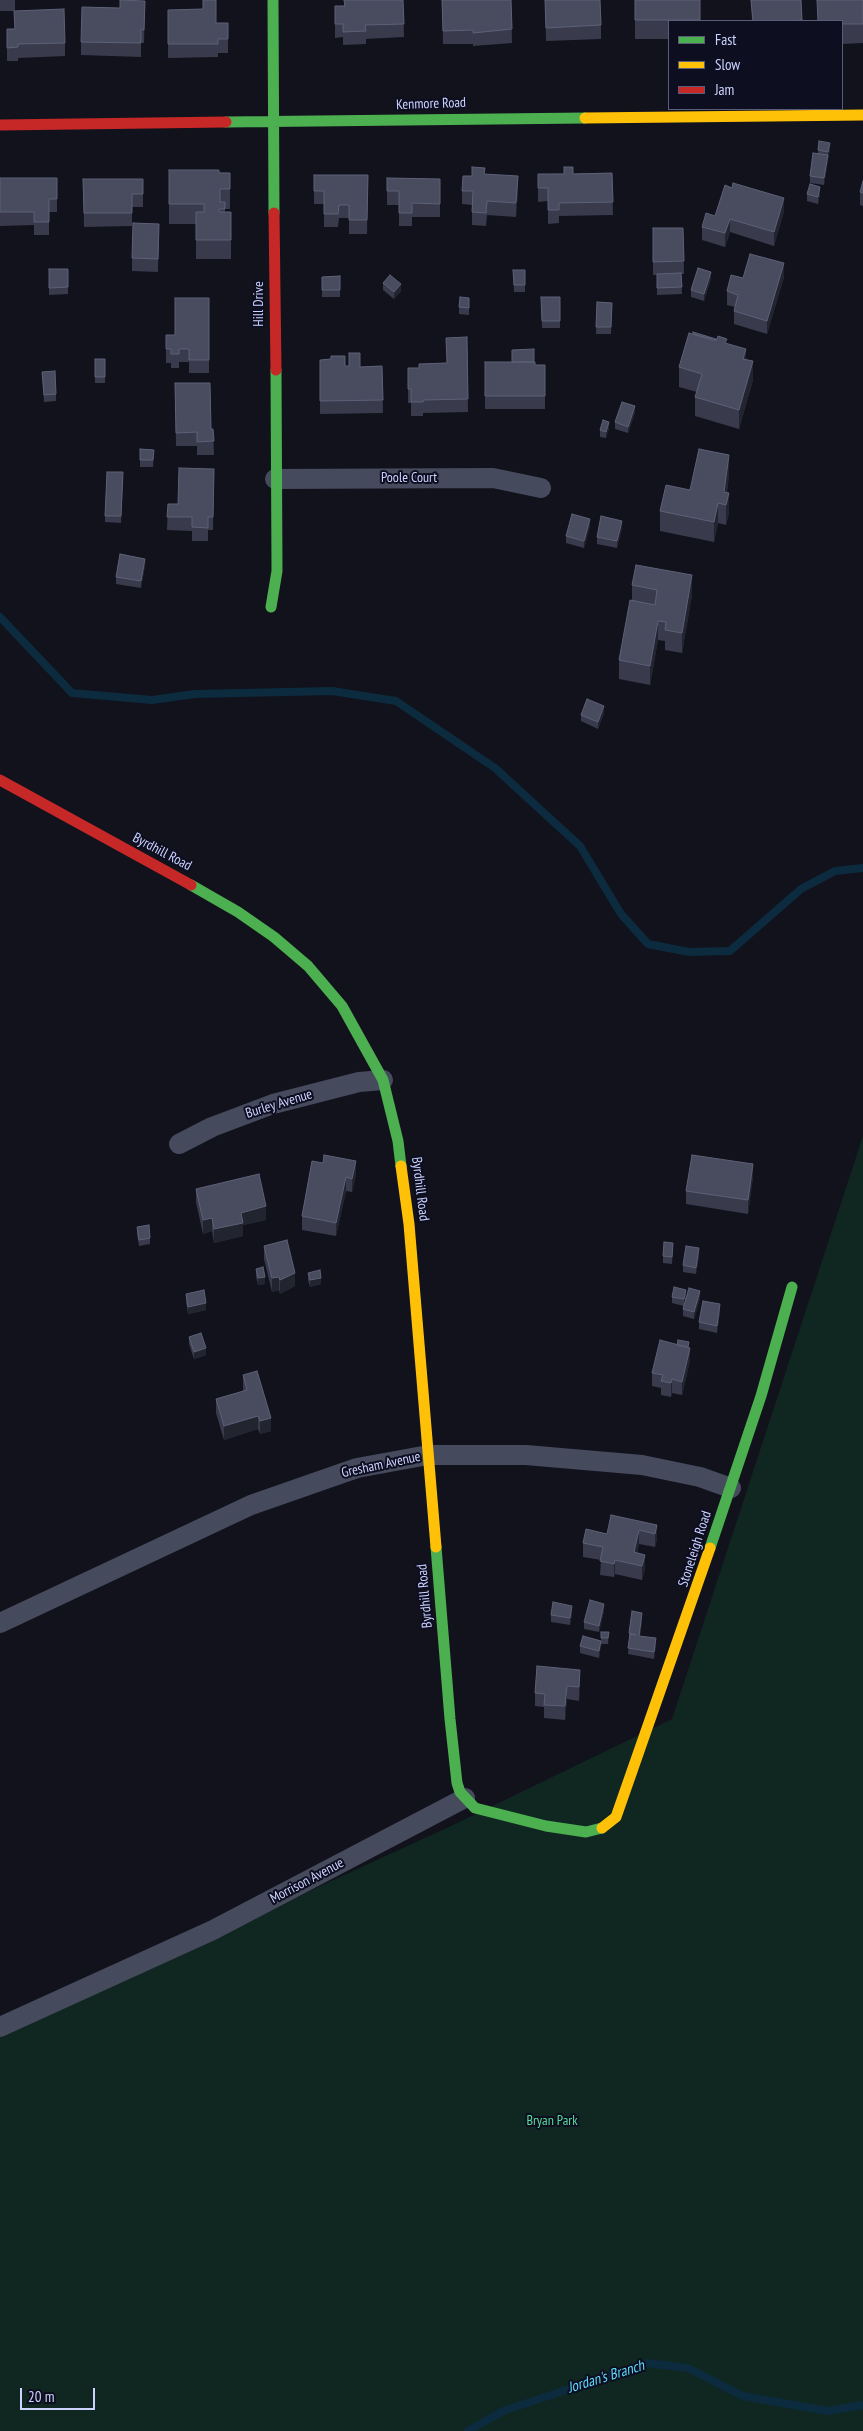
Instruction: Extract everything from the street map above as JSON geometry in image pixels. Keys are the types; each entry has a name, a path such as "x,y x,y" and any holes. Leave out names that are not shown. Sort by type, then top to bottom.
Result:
{"street":[{"name":"Hill Drive","path":"271,607 277,571 273,0"},
{"name":"Kenmore Road","path":"0,125 863,115"},
{"name":"Poole Court","path":"275,479 493,478 541,488"},
{"name":"Byrdhill Road","path":"0,780 174,875 238,912 274,937 308,966 342,1006 354,1024 383,1080 398,1141 405,1187 450,1719 457,1783 465,1798"},
{"name":"Burley Avenue","path":"179,1144 212,1126 273,1104 358,1082 383,1080"},
{"name":"Stoneleigh Road","path":"465,1798 475,1808 546,1826 586,1832 602,1828 616,1817 694,1601 761,1396 792,1287"},
{"name":"Gresham Avenue","path":"0,1623 251,1505 356,1468 428,1456 526,1455 642,1466 700,1477 730,1488"},
{"name":"Morrison Avenue","path":"0,2027 213,1930 465,1798"}],"green space":[{"name":"Bryan Park","path":"863,1136 863,2431 0,2431 0,2033 451,1826 672,1719"}],"building":[{"path":"120,0 145,1 144,30 141,29 141,43 81,42 82,7 120,8"},
{"path":"203,0 216,0 216,23 228,23 228,39 218,39 218,44 168,44 168,10 203,9"},
{"path":"344,0 403,0 404,24 365,25 366,31 343,32 343,24 335,24 335,6 345,6"},
{"path":"442,0 511,0 512,29 473,33 473,30 443,31"},
{"path":"545,0 600,0 601,25 546,28"},
{"path":"635,0 700,0 700,20 635,20"},
{"path":"751,0 801,0 802,20 753,20"},
{"path":"817,0 863,0 863,24 843,24 843,20 818,20"},
{"path":"64,9 65,43 18,44 18,47 7,48 7,29 15,29 14,11"},
{"path":"819,141 830,143 828,152 818,150"},
{"path":"813,153 828,155 824,178 810,176"},
{"path":"472,167 485,168 484,174 518,176 516,203 487,201 486,213 472,212 473,191 462,191 463,176 472,176"},
{"path":"564,167 573,167 573,174 612,173 613,202 559,203 559,210 548,210 548,188 538,188 538,174 564,174"},
{"path":"169,170 219,170 219,173 230,173 230,189 220,189 220,202 225,202 225,209 219,209 219,212 231,212 231,240 196,240 196,212 204,212 204,204 169,204"},
{"path":"314,175 368,175 367,220 349,220 349,205 339,205 338,214 324,214 324,191 314,191"},
{"path":"0,178 57,178 57,199 49,199 49,222 34,222 34,212 0,212"},
{"path":"387,178 440,179 440,204 412,203 412,213 399,213 399,191 387,191"},
{"path":"83,179 143,179 143,194 132,194 132,213 84,213"},
{"path":"863,181 863,193 860,192"},
{"path":"733,183 784,198 774,232 730,219 725,233 702,227 706,213 715,216 725,185 732,188"},
{"path":"810,184 820,187 818,197 807,194"},
{"path":"133,223 159,224 158,259 132,258"},
{"path":"653,228 683,228 684,261 653,262"},
{"path":"750,254 784,263 767,321 734,311 738,295 727,291 731,275 743,278"},
{"path":"698,268 711,272 704,294 691,290"},
{"path":"49,269 68,269 68,287 49,288"},
{"path":"513,270 525,270 525,285 514,285"},
{"path":"681,273 682,287 657,288 657,274"},
{"path":"390,275 401,284 394,292 383,283"},
{"path":"340,276 340,290 322,290 322,277"},
{"path":"460,297 469,298 469,308 459,307"},
{"path":"541,297 560,297 560,321 542,321"},
{"path":"175,298 209,298 209,360 189,360 189,349 179,349 179,354 171,354 171,349 166,349 166,335 175,335"},
{"path":"597,302 612,303 611,327 596,327"},
{"path":"693,332 716,339 716,340 693,334"},
{"path":"689,333 716,341 718,336 727,339 725,343 746,349 743,359 753,361 739,410 695,397 702,374 679,367"},
{"path":"467,337 468,399 411,402 411,389 408,389 408,368 419,368 419,364 447,363 446,338"},
{"path":"534,349 534,362 512,362 512,350"},
{"path":"349,353 360,353 360,367 382,366 383,400 320,401 320,360 331,359 331,356 345,356 345,366 349,366"},
{"path":"95,359 105,359 105,377 95,377"},
{"path":"485,362 535,362 535,365 545,365 545,396 485,396"},
{"path":"55,371 56,394 44,395 42,372"},
{"path":"175,383 210,383 211,429 213,429 214,441 197,442 197,432 176,433"},
{"path":"622,402 635,406 628,427 615,422"},
{"path":"603,420 609,422 606,432 600,430"},
{"path":"140,449 154,450 153,460 140,460"},
{"path":"699,449 729,455 724,492 729,493 726,505 718,503 714,522 660,511 666,485 690,490"},
{"path":"179,468 214,469 213,517 208,517 208,528 192,527 192,517 167,517 168,504 178,504"},
{"path":"107,472 123,472 121,516 105,516"},
{"path":"572,514 590,519 584,541 566,536"},
{"path":"601,516 622,521 617,541 597,537"},
{"path":"120,554 145,559 141,581 116,577"},
{"path":"636,565 692,575 682,633 665,630 666,622 658,621 650,666 619,660 630,600 655,605 657,590 632,585"},
{"path":"587,699 604,706 598,722 581,715"},
{"path":"324,1155 356,1161 352,1179 346,1177 336,1223 302,1216 312,1161 323,1163"},
{"path":"692,1155 753,1164 748,1200 686,1191"},
{"path":"259,1174 266,1206 241,1213 243,1223 214,1229 212,1218 203,1220 196,1189"},
{"path":"149,1225 150,1238 139,1240 137,1227"},
{"path":"287,1240 295,1273 280,1280 279,1277 272,1278 264,1246"},
{"path":"664,1242 673,1243 672,1257 663,1256"},
{"path":"686,1246 699,1248 696,1268 683,1265"},
{"path":"263,1267 265,1277 258,1278 256,1269"},
{"path":"320,1270 321,1278 310,1280 308,1273"},
{"path":"674,1287 686,1290 684,1299 672,1297"},
{"path":"689,1288 700,1291 694,1312 683,1309"},
{"path":"204,1290 206,1303 188,1307 186,1294"},
{"path":"703,1301 720,1304 717,1326 699,1322"},
{"path":"201,1333 206,1348 194,1352 189,1337"},
{"path":"660,1340 690,1348 682,1382 672,1379 671,1383 661,1381 663,1375 652,1373"},
{"path":"678,1340 689,1342 688,1347 677,1345"},
{"path":"257,1371 271,1418 260,1421 258,1416 224,1426 216,1399 247,1390 243,1375"},
{"path":"611,1515 657,1525 655,1534 639,1530 634,1552 645,1555 642,1566 615,1560 614,1564 600,1561 603,1547 583,1543 586,1529 607,1534"},
{"path":"590,1600 604,1604 599,1626 584,1622"},
{"path":"553,1602 572,1606 570,1618 551,1615"},
{"path":"632,1611 642,1613 639,1636 656,1638 654,1652 628,1648 630,1634 636,1635 629,1633"},
{"path":"601,1632 609,1632 608,1638 601,1638"},
{"path":"583,1636 601,1641 599,1651 580,1646"},
{"path":"537,1666 580,1670 579,1687 567,1686 565,1706 544,1705 545,1694 535,1693"}],"waterway":[{"path":"0,617 72,693 152,700 195,694 332,691 396,701 495,768 580,846 621,914 648,944 689,952 730,951 801,889 835,871 863,868"},
{"name":"Jordan's Branch","path":"468,2431 503,2411 647,2363 688,2368 743,2396 828,2411 863,2405"}],"traffic: fast":[{"path":"273,0 274,213"},
{"path":"226,122 585,118"},
{"path":"271,607 277,571 276,370"},
{"path":"191,885 238,912 274,937 308,966 342,1006 383,1080 398,1141 401,1166"},
{"path":"710,1548 761,1396 792,1287"},
{"path":"436,1547 450,1719 457,1783 460,1792 475,1808 546,1826 586,1832 602,1828"}],"traffic: slow":[{"path":"585,118 863,115"},
{"path":"401,1166 409,1224 436,1547"},
{"path":"602,1828 616,1817 710,1548"}],"traffic: jam":[{"path":"0,125 226,122"},
{"path":"274,213 276,370"},
{"path":"0,780 191,885"}]}
